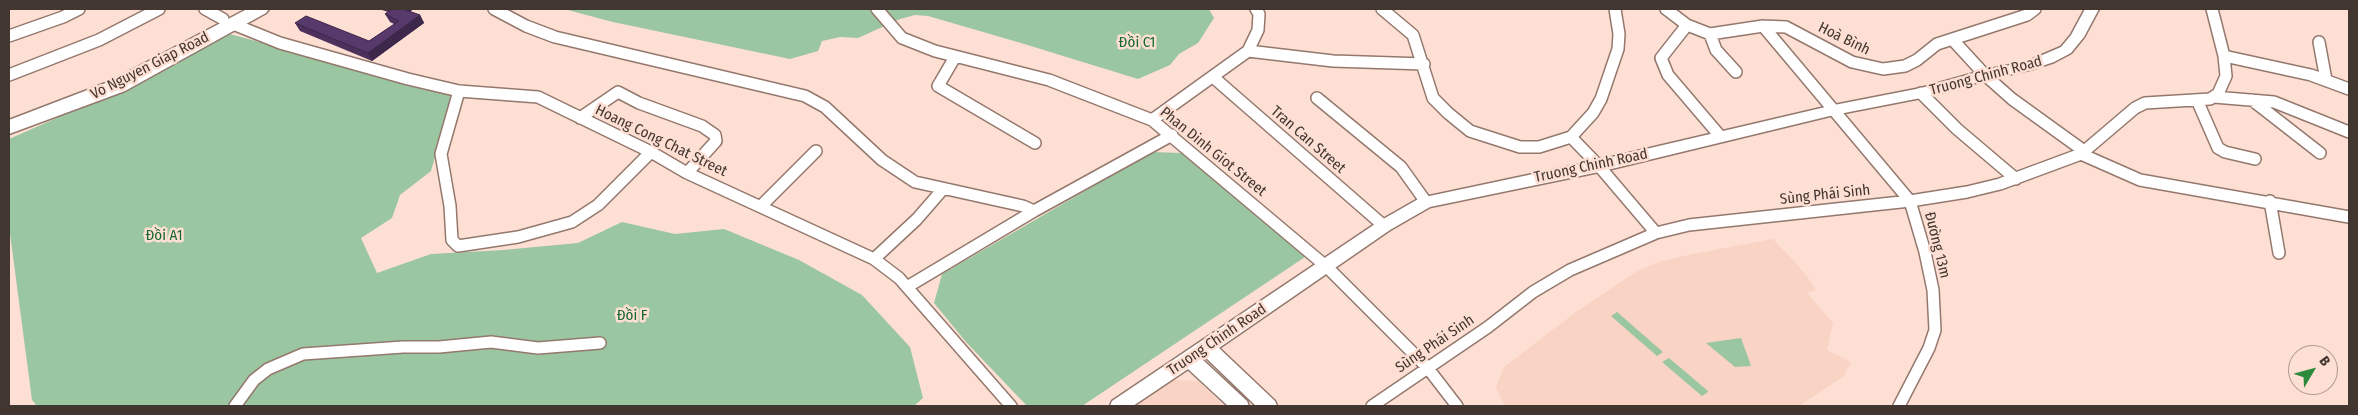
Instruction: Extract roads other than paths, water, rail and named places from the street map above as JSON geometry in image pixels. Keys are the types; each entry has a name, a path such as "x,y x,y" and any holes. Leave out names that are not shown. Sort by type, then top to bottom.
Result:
{"highway":[{"name":"Vo Nguyen Giap Road","path":"9,116 103,82 232,17 260,9"},
{"name":"Vo Nguyen Giap Road","path":"9,127 118,86 232,17"}],"street":[{"path":"9,36 64,17 79,9"},
{"path":"9,75 99,40 159,9"},
{"name":"Hoang Cong Chat Street","path":"205,9 232,17 280,43 459,91 538,97 651,152 687,173 874,259 899,278 1010,406"},
{"path":"494,9 526,26 555,37 622,54 782,89 804,96 825,107 882,160 914,182 1023,206 1034,211"},
{"name":"Phan Dinh Giot Street","path":"877,9 902,38 955,57 1049,80 1152,120 1327,267 1427,367 1457,406"},
{"path":"1152,120 1248,52 1258,30 1258,14 1256,9"},
{"path":"1382,9 1414,35 1433,98 1448,113 1470,131 1499,142 1539,147 1571,137 1593,113 1601,99 1618,49 1619,34 1615,9"},
{"path":"1666,9 1687,24 1710,34 1716,50 1736,72"},
{"name":"Hoà Bình","path":"1710,34 1764,26 1786,27 1852,62 1883,69 1905,66 1917,60 1937,44 2027,15 2036,9"},
{"name":"Truong Chinh Road","path":"1118,406 1327,267 1384,226 1426,202 1599,166 1834,110 1921,93 1985,75 2028,66 2066,50 2077,37 2092,9"},
{"path":"2212,9 2224,56 2226,76 2222,87 2214,97"},
{"path":"1687,24 1662,58 1664,67 1668,75 1720,136"},
{"name":"Đường 13m","path":"1764,26 1910,201 1925,252 1933,290 1935,330 1929,348 1900,406"},
{"path":"1952,39 1985,75 2037,119 2083,153 2140,180 2172,187 2270,201 2349,217"},
{"path":"2319,42 2326,80"},
{"path":"1248,52 1333,60 1424,64"},
{"path":"2224,56 2326,80 2349,89"},
{"path":"955,57 938,86 1035,143"},
{"name":"Tran Can Street","path":"1213,78 1384,226"},
{"path":"459,91 444,138 441,154 448,189 452,240 458,246 518,237 572,222 598,205 651,152"},
{"path":"580,118 618,92 639,103 702,126 715,135 716,141 687,173"},
{"path":"1921,93 1958,129 2016,180"},
{"name":"Sùng Phái Sinh","path":"1372,406 1488,327 1533,292 1570,270 1656,234 1689,225 1910,201 1967,192 2016,180 2083,153 2123,118 2145,104 2210,99 2214,97 2274,102 2349,132"},
{"path":"1317,98 1402,167 1426,202"},
{"path":"2251,99 2320,153"},
{"path":"2197,100 2218,148 2255,159"},
{"path":"907,287 1034,211 1172,135"},
{"path":"1571,137 1599,166 1656,234"},
{"path":"761,206 816,151"},
{"path":"874,259 917,219 944,189"},
{"path":"2270,201 2278,253"},
{"path":"235,406 254,380 268,369 303,354 439,347 491,342 538,348 573,347 600,343"},
{"path":"1206,347 1266,406"},
{"path":"1190,358 1240,406"}],"park label":[{"name":"Đồi C1","path":"1137,43"},
{"name":"Đồi A1","path":"164,236"},
{"name":"Đồi F","path":"632,316"}]}
